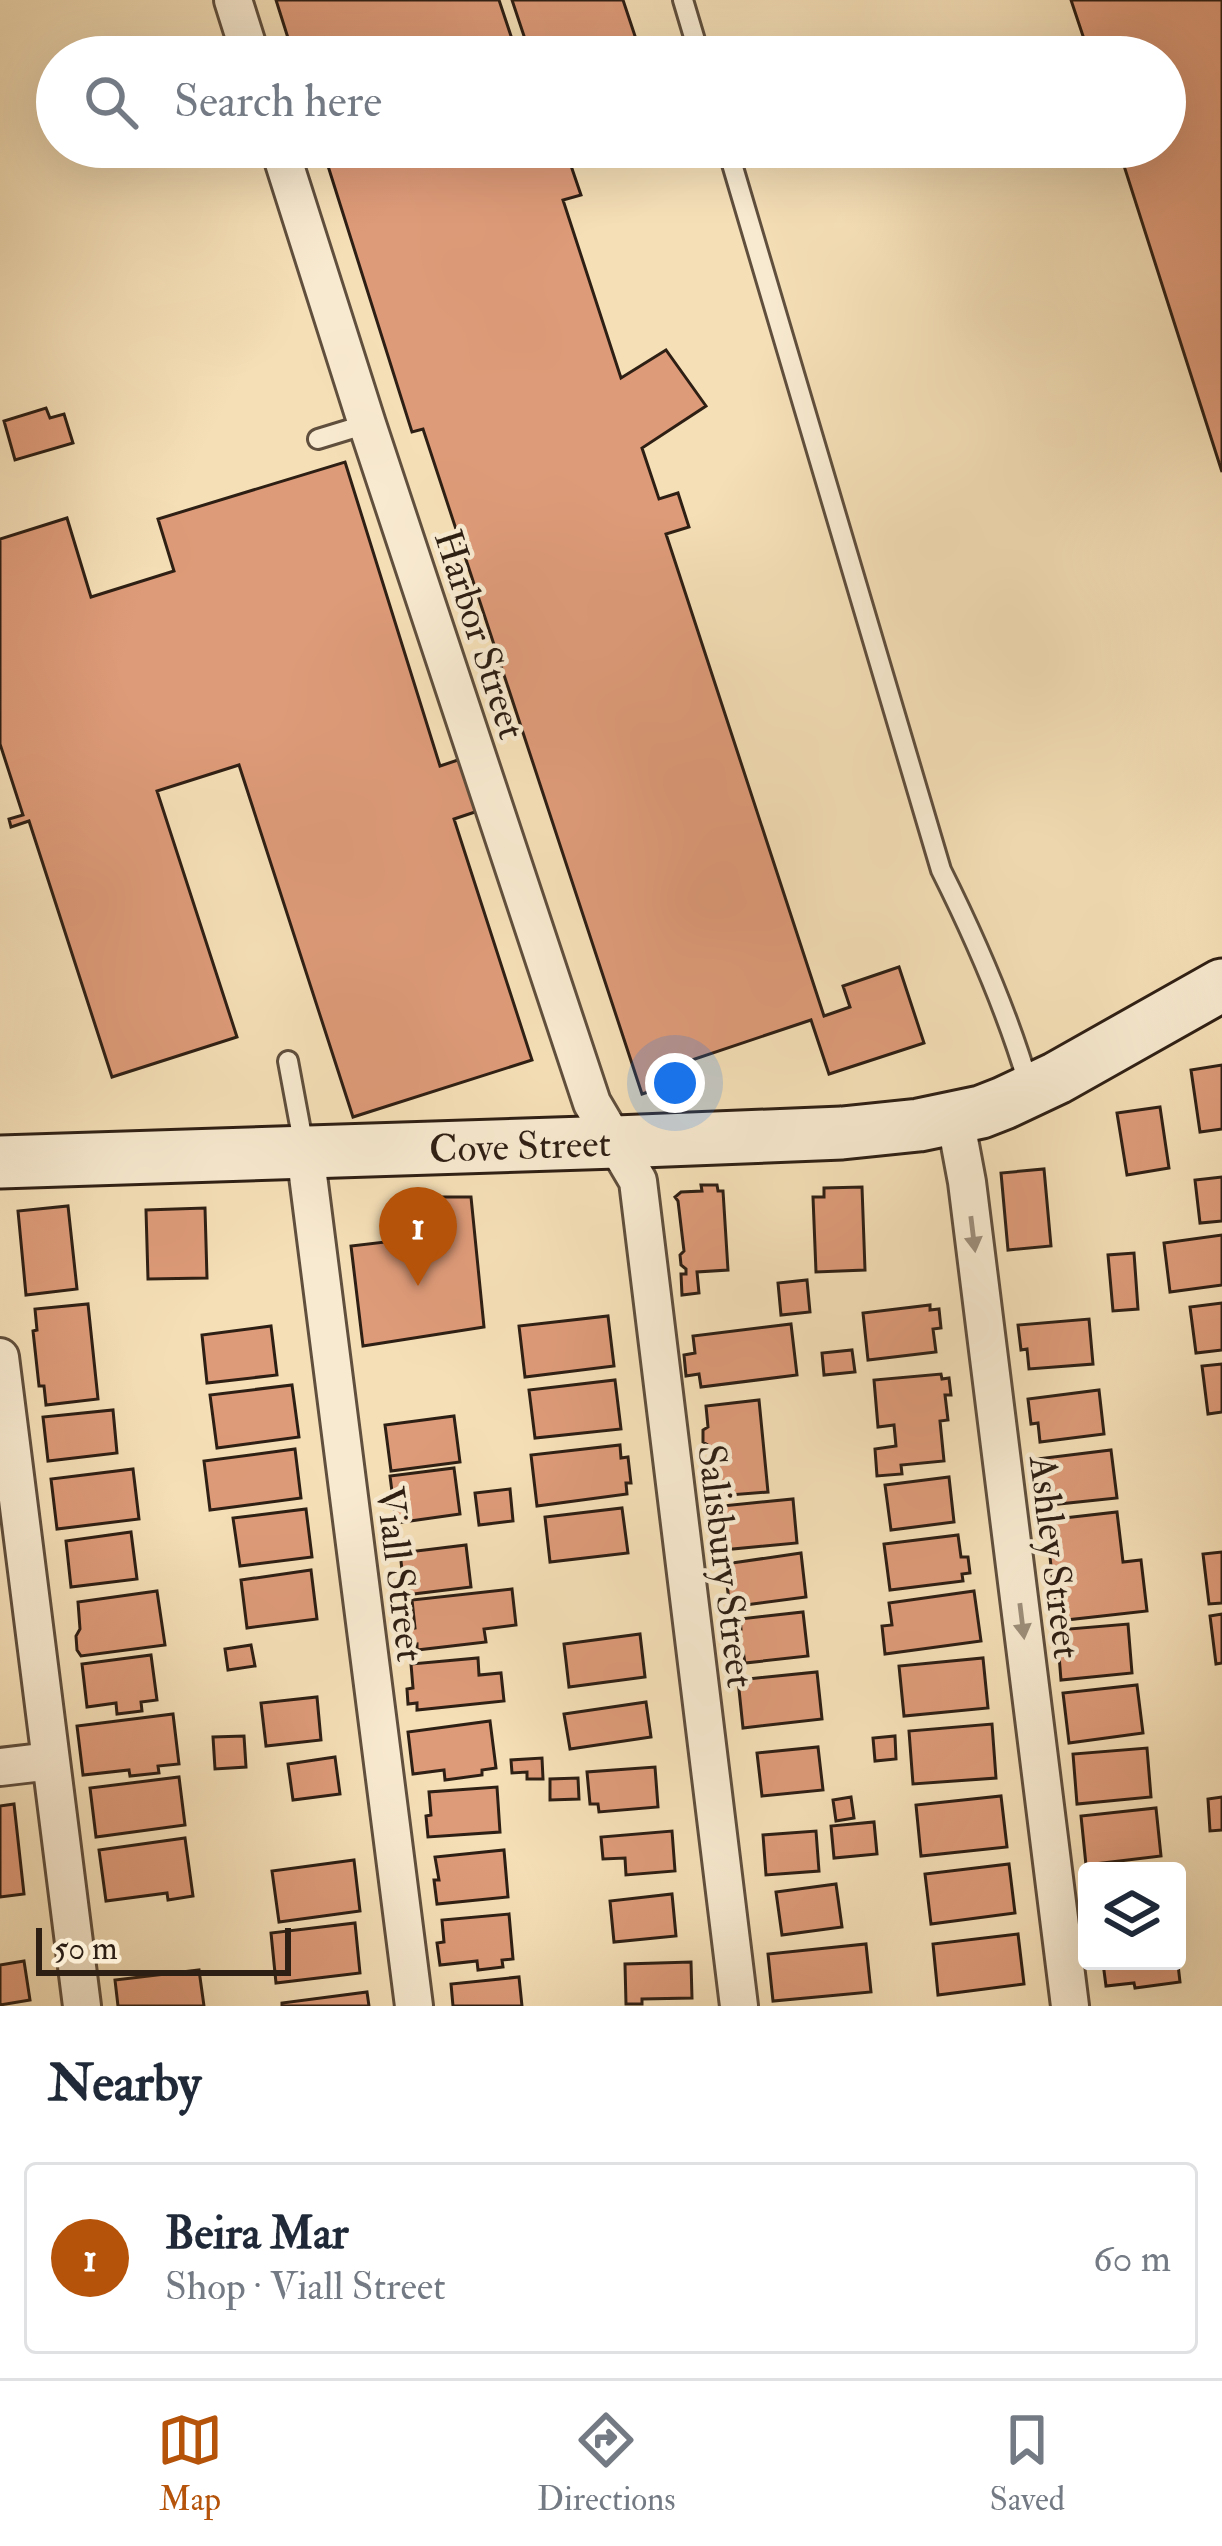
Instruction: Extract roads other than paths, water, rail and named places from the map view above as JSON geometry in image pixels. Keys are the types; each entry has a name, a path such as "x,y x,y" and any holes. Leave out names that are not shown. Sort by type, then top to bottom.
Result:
{"main road":[{"name":"Cove Street","path":"0,1162 842,1133 920,1125 981,1112 1031,1090 1222,985"}],"street":[{"path":"232,0 244,36"},
{"name":"Harbor Street","path":"286,168 592,1103 616,1142"},
{"name":"Ashley Street","path":"955,1118 967,1182 1070,2006"},
{"name":"Salisbury Street","path":"616,1142 638,1181 740,2006"},
{"name":"Viall Street","path":"305,1152 414,2006"},
{"path":"0,1357 5,1437 82,2006"},
{"path":"0,1767 51,1761"}],"lane":[{"path":"682,0 693,36"},
{"path":"733,168 941,870 973,933 1031,1090"},
{"path":"317,439 367,424"},
{"path":"288,1061 305,1152"}],"place":[{"name":"Beira Mar","path":"418,1286"}]}
